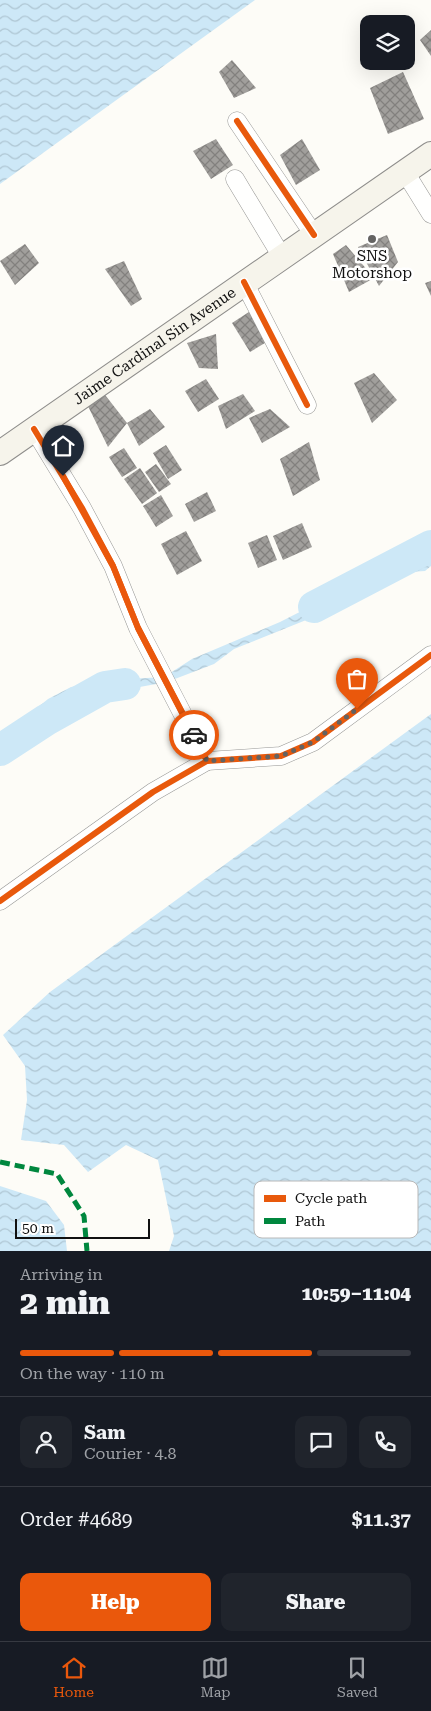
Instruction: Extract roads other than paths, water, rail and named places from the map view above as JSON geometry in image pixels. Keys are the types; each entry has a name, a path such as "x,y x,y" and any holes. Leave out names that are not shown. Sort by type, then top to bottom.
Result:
{"main road":[{"name":"Jaime Cardinal Sin Avenue","path":"0,453 431,154"}],"street":[{"path":"237,121 314,235"},
{"path":"404,172 431,214"},
{"path":"235,179 282,257"},
{"path":"244,282 307,405"},
{"path":"34,429 82,508 113,566 138,628 207,761"},
{"path":"0,901 152,792 207,761 281,756 313,742 431,655"}],"water":[{"path":"0,0 255,0 0,184"},
{"path":"418,546 431,549 431,566 425,571 410,572 341,606 234,649 214,664 167,682 96,695 73,701 46,712 0,751 0,738 48,699 71,687 111,680 164,677 192,659 280,622 335,594 390,572"},
{"path":"431,714 431,1251 169,1251 174,1236 158,1160 126,1145 88,1172 64,1145 21,1140 27,1100 25,1066 3,1035 50,992"},
{"path":"0,1186 46,1201 64,1225 67,1251 0,1251"}],"waterway":[{"path":"314,607 431,546"},
{"path":"0,750 46,720 105,687 125,684"}],"place":[{"name":"SNS Motorshop","path":"372,239"}]}
